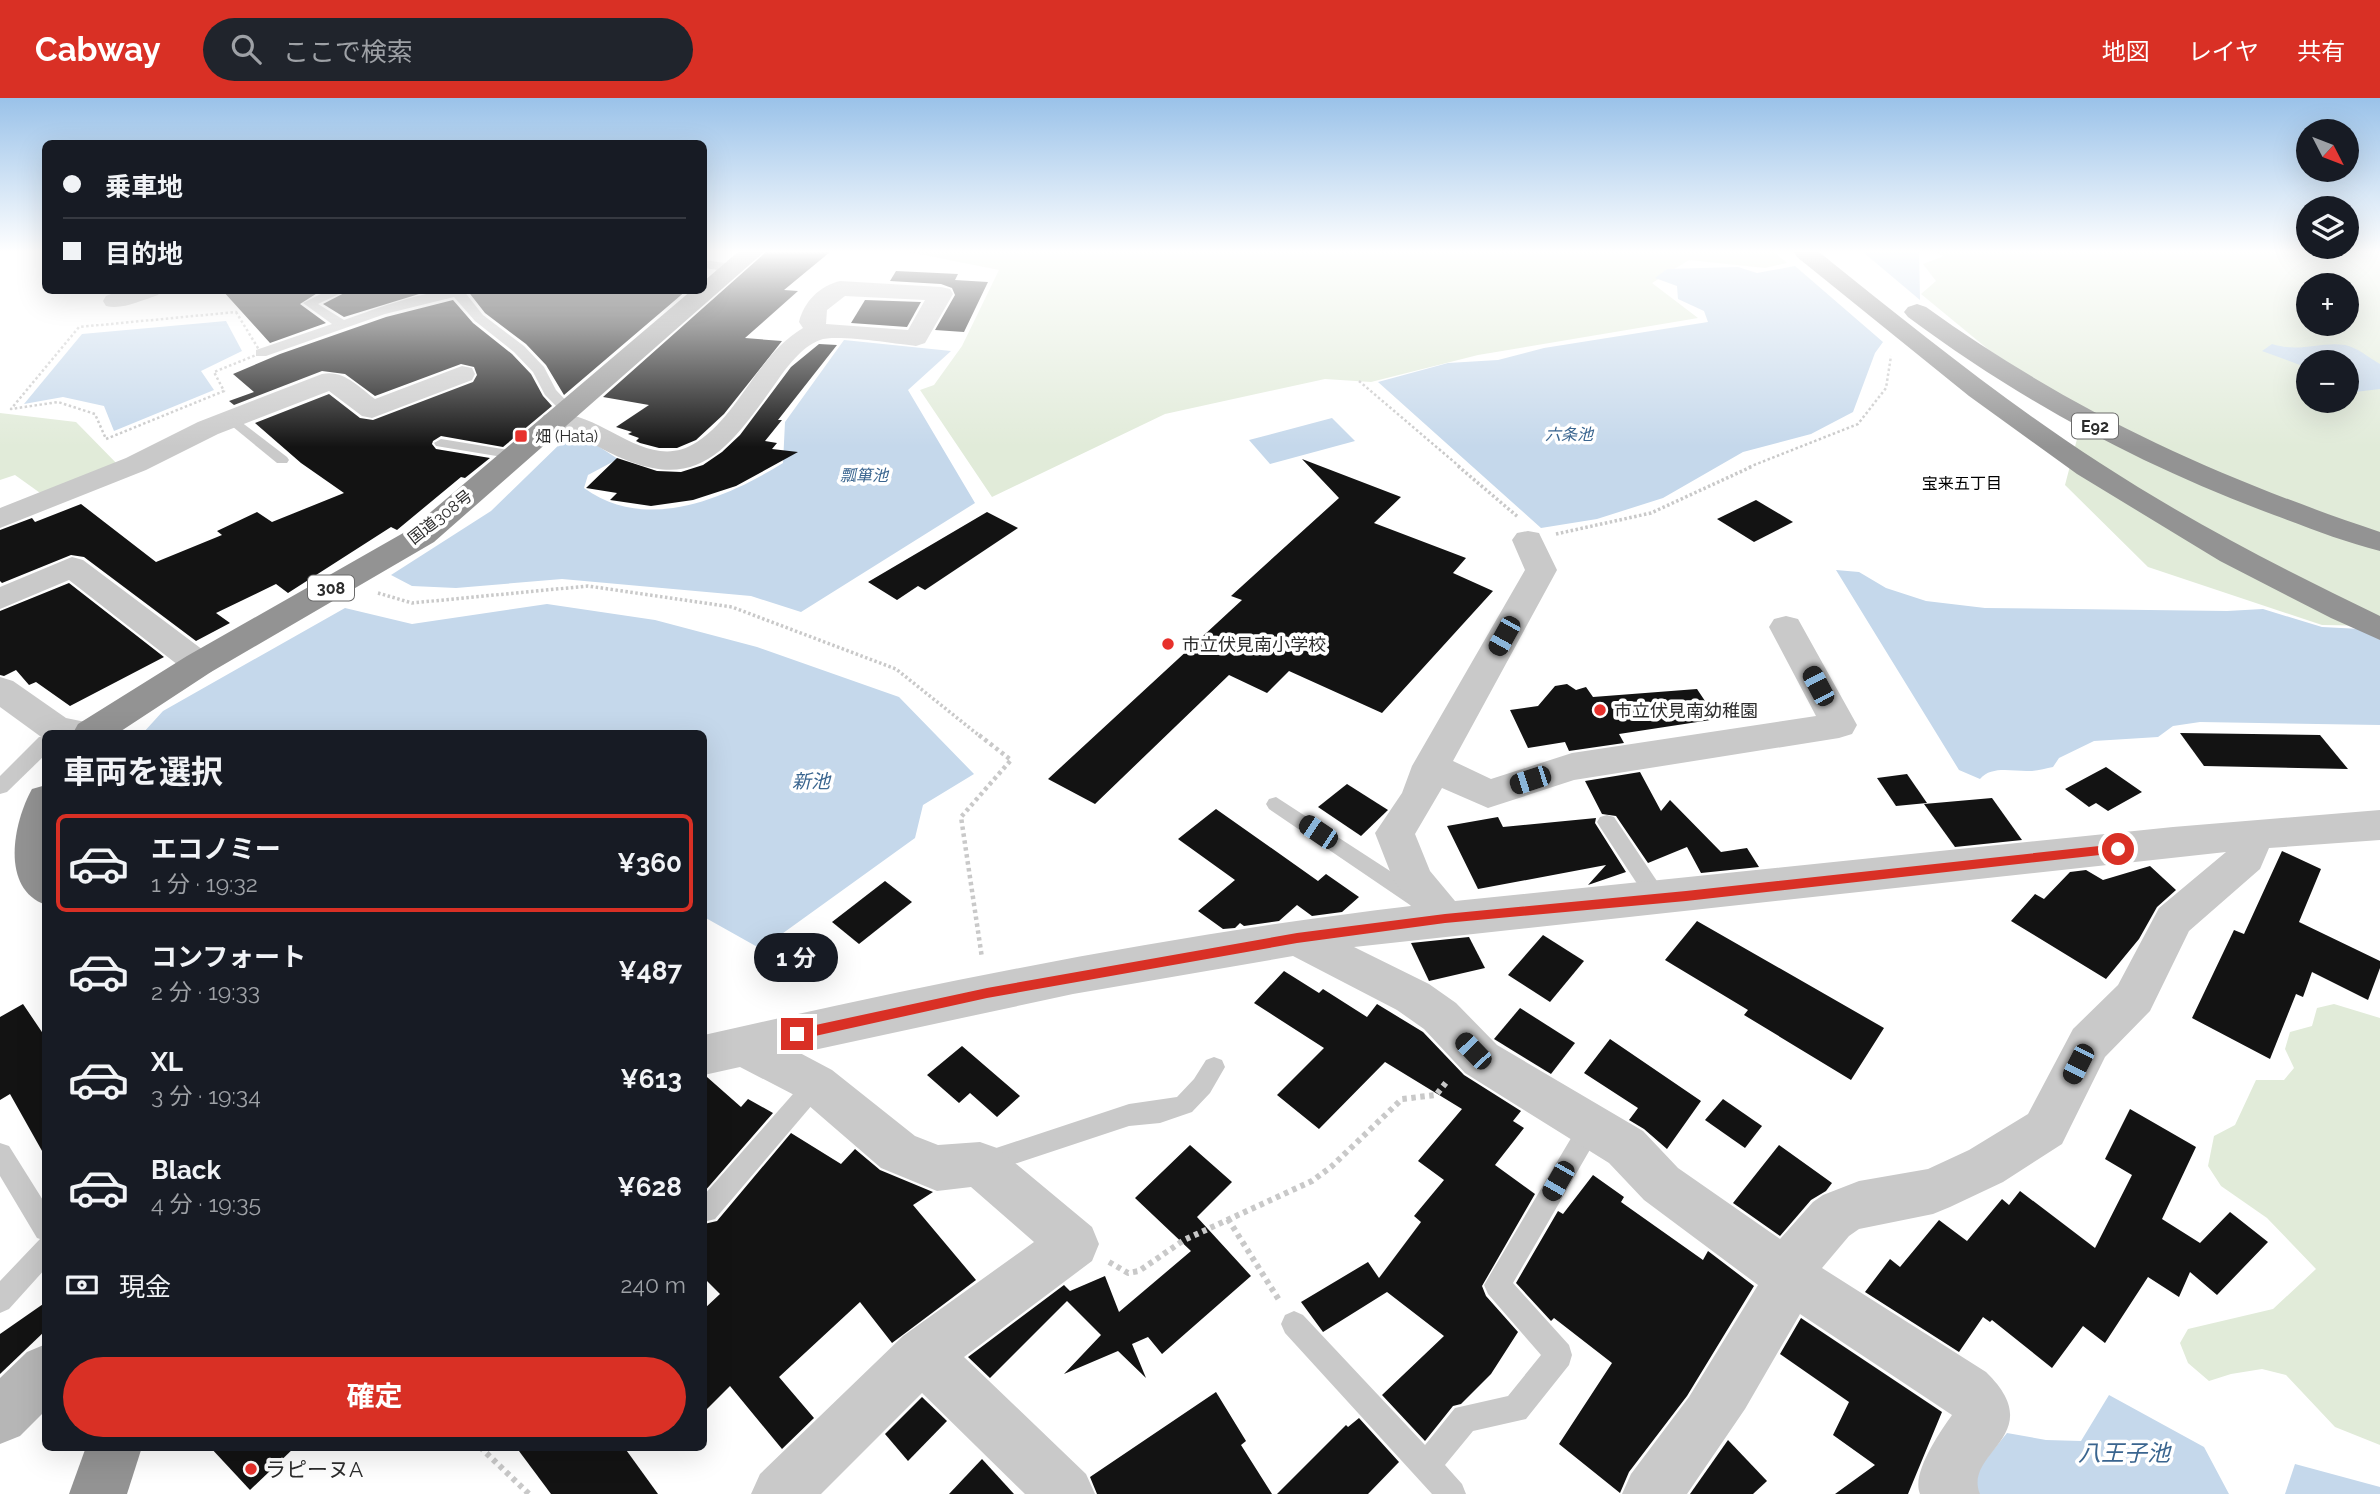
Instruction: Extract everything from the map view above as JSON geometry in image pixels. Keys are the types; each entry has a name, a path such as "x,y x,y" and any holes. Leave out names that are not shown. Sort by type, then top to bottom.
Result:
{"highway":[{"name":"国道308号","path":"74,730 199,664 423,535 674,317"},
{"name":"E92","path":"1885,317 1974,389 2090,470 2284,582 2380,629"},
{"name":"E92","path":"1926,317 1971,352 2016,381 2111,435 2219,485 2380,542"},
{"path":"42,806 34,821 30,856 42,881"},
{"path":"98,1494 113,1451"}],"street":[{"path":"560,415 635,455 654,460 684,459 707,448 727,429 760,390 776,363 796,344 817,331"},
{"path":"0,519 123,470 232,419 332,380 372,410 461,374"},
{"path":"1445,919 1413,879 1395,833 1420,797 1431,766 1541,570 1528,540"},
{"path":"0,599 72,567 199,664"},
{"path":"1431,766 1488,794 1572,767 1839,725 1786,626"},
{"path":"0,689 60,730"},
{"path":"723,1050 987,993 1297,938 1445,919 1658,899 2253,835 2380,825"},
{"path":"1651,1494 1683,1456 1749,1352 1788,1275 1830,1219 1859,1205 1933,1191 1986,1166 2045,1129 2090,1043 2134,998 2174,920 2246,858 2253,835"},
{"path":"1297,938 1413,997 1440,1016 1481,1059 1626,1147 1661,1184 1788,1275 1967,1391 1984,1408 1981,1422 1954,1460 1946,1487 1951,1494"},
{"path":"723,1050 816,1084 898,1152 937,1168 980,1164 1074,1244 922,1355 780,1494"},
{"path":"922,1355 1066,1494"},
{"path":"0,1416 42,1375"}],"lane":[{"path":"330,317 342,325"},
{"path":"261,353 364,317"},
{"path":"478,317 519,349 539,370 560,415"},
{"path":"232,419 282,460"},
{"path":"440,443 514,455"},
{"path":"0,787 42,753"},
{"path":"1276,804 1445,919"},
{"path":"1607,822 1658,899"},
{"path":"980,1164 1129,1115 1160,1112 1184,1105 1202,1086 1214,1067"},
{"path":"707,1210 816,1084"},
{"path":"1426,1466 1465,1418 1516,1409 1559,1354 1497,1285 1591,1126"},
{"path":"0,1154 42,1222"},
{"path":"0,1300 42,1253"},
{"path":"1294,1324 1452,1494"}],"path":[{"path":"182,317 79,327 11,409 58,402 95,414 106,439 224,391 214,372 261,353 239,317"},
{"path":"1359,381 1529,526 1528,540 1651,513 1780,453 1858,424 1886,388"},
{"path":"341,583 412,603 588,586 732,607 896,669 1011,760 961,817 987,993"},
{"path":"1074,1244 1128,1273 1139,1271 1184,1240 1312,1181 1331,1167 1402,1099 1436,1095 1473,1051"},
{"path":"1228,1219 1294,1324"},
{"path":"484,1451 529,1494"}],"green space":[{"path":"976,317 1698,318 1478,355 1371,382 1325,379 1165,414 992,497 920,390 934,385 962,346"},
{"path":"1949,317 2296,317 2296,336 2359,336 2359,317 2380,317 2380,626 2322,625 2148,567 2065,485 2082,420 2112,420 2065,400 1989,350"},
{"path":"0,413 76,422 123,470 50,500 15,475 0,480"},
{"path":"2334,1004 2380,1018 2380,1445 2335,1427 2286,1375 2262,1369 2209,1381 2188,1363 2180,1343 2188,1329 2273,1309 2316,1269 2267,1218 2221,1186 2208,1166 2214,1136 2235,1125 2256,1080 2284,1080 2294,1068 2285,1049 2290,1032 2312,1026 2317,1008"}],"water":[{"name":"六条池","path":"1706,317 1854,317 1883,342 1875,353 1853,412 1811,434 1743,452 1663,498 1597,519 1541,528 1378,382 1448,363 1498,360 1544,348 1708,322"},
{"path":"226,321 242,351 201,371 214,390 114,431 104,406 63,397 24,404 82,334"},
{"name":"瓢箪池","path":"844,340 951,351 908,390 975,503 801,612 751,596 562,579 456,588 412,586 391,575 491,511 564,440 584,437 618,459 588,475 584,488 608,501 633,508 685,506 711,499 760,476 783,463 785,422"},
{"path":"2272,344 2292,347 2336,344 2358,350 2296,350 2296,364 2262,351"},
{"path":"2359,351 2380,364 2380,389 2359,392"},
{"path":"1332,418 1355,441 1270,464 1249,440"},
{"path":"1836,570 1859,572 1886,588 1926,601 1985,608 2227,611 2263,609 2322,627 2380,630 2380,725 2200,722 2173,726 2158,737 2094,741 2059,758 2053,767 2033,771 1997,771 1980,779 1959,770"},
{"name":"新池","path":"547,604 655,620 757,647 899,697 974,774 923,805 915,838 761,949 707,919 707,730 146,730 163,711 345,608 412,624"},
{"name":"八王子池","path":"2109,1395 2204,1447 2229,1494 1964,1494 1961,1490 2007,1433 2046,1440 2081,1441"},
{"path":"2295,1464 2380,1487 2380,1494 2285,1494"}],"building":[{"path":"247,317 318,317 326,323 270,343"},
{"path":"386,317 468,317 512,354 531,374 552,406 503,447 441,436 433,441 436,449 490,458 465,478 461,477 397,530 391,527 288,593 276,584 216,613 230,623 196,641 84,557 71,555 2,583 0,581 0,530 32,518 35,522 81,504 156,562 222,535 217,531 257,512 272,522 344,493 301,463 255,423 329,394 360,418 373,420 473,382 477,375 474,367 461,364 375,396 345,374 322,371 234,405 229,401 254,392 233,374 280,354"},
{"path":"490,317 655,317 564,395 546,365 526,344"},
{"path":"693,317 769,317 745,338 782,341 724,414 696,440 677,448 659,448 640,443 636,441 639,438 628,434 632,432 616,427 649,405 603,397"},
{"path":"855,317 913,317 907,327 851,323"},
{"path":"942,317 971,317 964,332 935,330"},
{"path":"819,344 837,345 778,420 782,420 765,441 777,443 772,449 798,452 736,486 693,500 651,506 610,500 617,493 586,488 617,458 657,471 681,472 703,465 740,435 791,367"},
{"path":"1302,459 1401,497 1374,523 1466,558 1453,573 1493,591 1382,713 1289,671 1267,693 1229,675 1095,804 1048,779 1242,600 1231,596 1339,498"},
{"path":"1756,500 1793,522 1754,542 1717,519"},
{"path":"987,512 1018,528 925,590 918,586 897,600 868,582"},
{"path":"69,583 164,657 70,706 36,682 29,685 16,670 4,676 0,675 0,611"},
{"path":"1567,684 1576,690 1586,687 1593,697 1697,689 1717,719 1619,734 1624,743 1569,751 1565,742 1528,748 1510,710 1538,706 1555,686"},
{"path":"2180,733 2320,735 2348,769 2204,766"},
{"path":"2106,767 2142,792 2108,811 2096,803 2089,807 2065,789"},
{"path":"1640,772 1661,811 1670,800 1721,852 1747,848 1759,867 1701,873 1687,847 1648,863 1616,816 1602,814 1585,781"},
{"path":"1907,774 1927,803 1896,806 1877,778"},
{"path":"1347,784 1388,810 1361,836 1318,807"},
{"path":"1992,798 2022,840 1955,847 1924,804"},
{"path":"1216,809 1318,881 1326,874 1359,897 1342,912 1312,916 1297,905 1279,921 1244,926 1240,923 1235,928 1223,929 1198,911 1235,880 1178,839"},
{"path":"1498,817 1503,827 1596,818 1595,823 1626,872 1588,885 1606,865 1478,889 1447,826"},
{"path":"2282,851 2321,869 2299,922 2380,961 2380,968 2368,1000 2312,972 2303,997 2296,994 2270,1059 2192,1018 2234,930 2244,934"},
{"path":"2150,866 2176,890 2157,907 2139,939 2106,979 2011,921 2035,894 2044,899 2070,872 2086,870 2103,880"},
{"path":"885,881 912,902 859,944 832,922"},
{"path":"1697,921 1884,1028 1851,1080 1744,1015 1748,1010 1665,960"},
{"path":"1543,935 1584,961 1550,1002 1508,975"},
{"path":"1469,937 1485,968 1429,981 1411,943"},
{"path":"1284,971 1319,993 1323,989 1367,1017 1377,1004 1423,1032 1464,1075 1521,1111 1513,1121 1524,1128 1495,1165 1535,1194 1482,1286 1486,1296 1518,1332 1491,1374 1461,1404 1453,1406 1425,1441 1382,1395 1444,1336 1387,1292 1323,1332 1301,1302 1368,1262 1379,1278 1421,1222 1414,1216 1444,1180 1418,1161 1462,1109 1385,1062 1319,1129 1277,1095 1324,1048 1254,1003"},
{"path":"23,1004 42,1032 42,1151 10,1094 0,1100 0,1017"},
{"path":"1520,1008 1575,1043 1551,1074 1494,1039"},
{"path":"1610,1039 1701,1101 1667,1149 1629,1120 1638,1108 1584,1073"},
{"path":"962,1046 1020,1096 997,1117 970,1093 959,1103 927,1075"},
{"path":"707,1077 741,1107 748,1099 773,1113 707,1189"},
{"path":"1723,1099 1762,1126 1745,1148 1705,1120"},
{"path":"2130,1109 2196,1147 2162,1219 2200,1243 2230,1212 2268,1242 2217,1295 2190,1272 2179,1297 2148,1277 2105,1343 2083,1326 2052,1368 1992,1320 1990,1322 1983,1317 1959,1352 1865,1292 1890,1259 1900,1267 1939,1220 1967,1241 2002,1199 2009,1205 2020,1191 2095,1248 2132,1175 2105,1159"},
{"path":"791,1133 841,1164 855,1149 880,1170 933,1192 913,1205 976,1280 892,1343 860,1302 779,1377 814,1418 782,1449 730,1386 707,1409 707,1306 720,1294 707,1281 707,1223 717,1221"},
{"path":"1190,1145 1232,1182 1197,1217 1251,1276 1162,1354 1148,1337 1132,1344 1146,1378 1118,1351 1064,1374 1101,1335 1067,1301 990,1378 968,1357 1064,1285 1070,1291 1105,1276 1119,1312 1191,1251 1135,1198"},
{"path":"1779,1145 1832,1183 1826,1191 1811,1200 1780,1236 1733,1203"},
{"path":"1593,1175 1624,1197 1621,1202 1703,1260 1708,1251 1754,1286 1687,1396 1629,1472 1620,1493 1559,1444 1612,1363 1554,1318 1551,1321 1516,1283 1558,1211 1563,1214"},
{"path":"42,1305 42,1334 0,1374 0,1334"},
{"path":"1801,1318 1942,1412 1908,1494 1835,1494 1875,1465 1833,1435 1849,1402 1780,1354"},
{"path":"1216,1392 1246,1441 1241,1445 1272,1494 1097,1494 1090,1477"},
{"path":"922,1397 947,1421 908,1461 885,1434"},
{"path":"1359,1418 1399,1462 1368,1494 1277,1494 1346,1425 1348,1427"},
{"path":"1728,1440 1767,1481 1753,1494 1690,1494"},
{"name":"ラピーヌA","path":"214,1451 291,1451 250,1490"},
{"path":"519,1451 627,1451 658,1494 551,1494"},
{"path":"982,1459 1014,1494 949,1494"}],"place":[{"name":"畑 (Hata)","path":"521,436"},
{"name":"市立伏見南小学校","path":"1168,644"},
{"name":"市立伏見南幼稚園","path":"1600,710"},
{"name":"ラピーヌA","path":"251,1469"}],"district":[{"name":"宝来五丁目","path":"1962,483"}],"route":[{"path":"797,1034 987,993 1297,938 1445,919 2118,849"}]}
